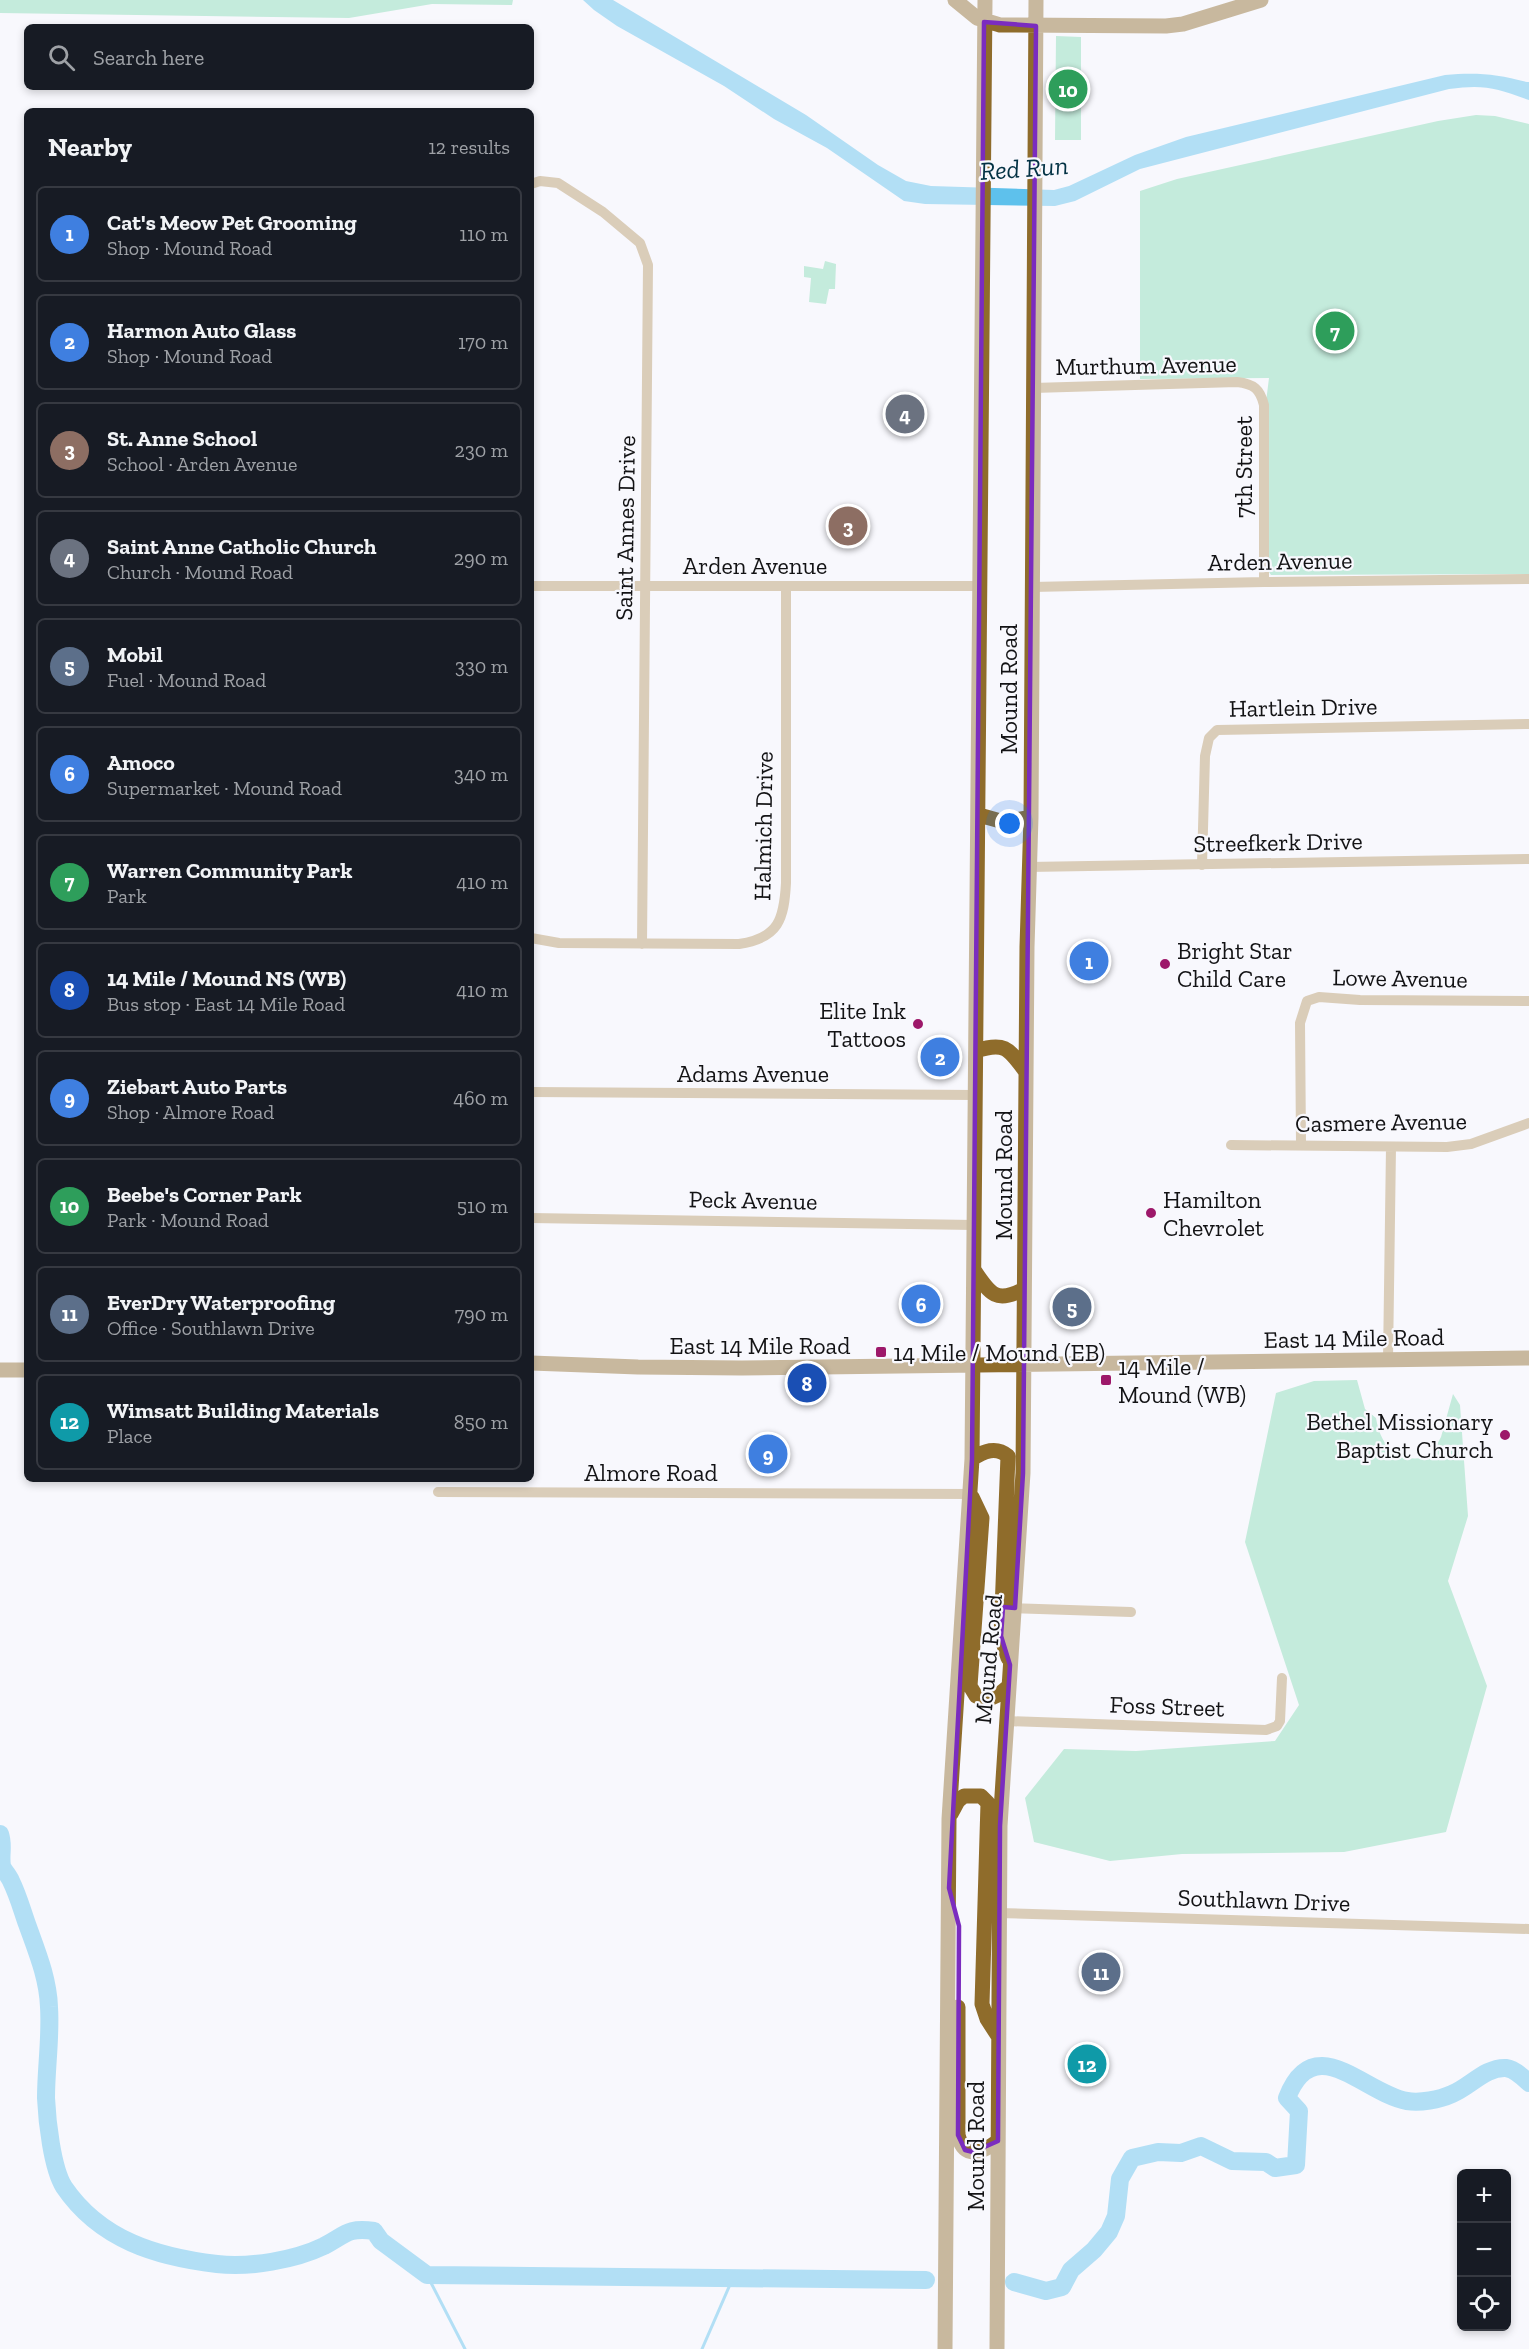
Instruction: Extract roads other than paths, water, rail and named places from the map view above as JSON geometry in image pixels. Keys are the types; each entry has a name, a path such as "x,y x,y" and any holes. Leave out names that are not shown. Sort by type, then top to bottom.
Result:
{"main road":[{"path":"955,0 984,22 1009,26 1167,26 1183,24 1242,3 1261,0"},
{"name":"Mound Road","path":"945,2349 949,1819 972,1459 985,0"},
{"name":"Mound Road","path":"997,2349 1000,1826 1010,1665 1009,1608 1023,1473 1036,0"},
{"path":"979,815 1004,822 1030,817"},
{"path":"975,1051 993,1046 1005,1048 1026,1072"},
{"path":"974,1270 987,1290 999,1297 1013,1295 1024,1289"},
{"name":"East 14 Mile Road","path":"534,1363 673,1368 1529,1358"},
{"path":"0,1370 24,1370"},
{"path":"972,1459 984,1451 998,1450 1008,1456 1009,1608"},
{"path":"971,1494 982,1518 970,1686 975,1696 987,1700 1009,1686"},
{"path":"949,1819 958,1801 964,1796 981,1796 988,1803 982,2004 987,2019 998,2036"},
{"path":"949,1888 958,1926 958,2135 965,2150 973,2152 988,2148 998,2141"}],"street":[{"name":"Saint Annes Drive","path":"534,180 548,181 567,188 603,212 633,236 640,243 646,255 648,283 642,944"},
{"name":"Murthum Avenue","path":"1033,388 1237,382 1251,384 1259,390"},
{"name":"7th Street","path":"1259,390 1264,405 1264,582"},
{"name":"Arden Avenue","path":"1032,587 1529,579"},
{"name":"Arden Avenue","path":"534,586 980,586"},
{"name":"Halmich Drive","path":"534,939 559,943 739,944 753,942 770,933 782,916 786,883 786,586"},
{"name":"Hartlein Drive","path":"1202,865 1205,756 1209,738 1217,730 1529,724"},
{"name":"Streefkerk Drive","path":"1028,867 1529,859"},
{"name":"Lowe Avenue","path":"1301,1144 1300,1023 1307,1001 1319,997 1360,1000 1529,1001"},
{"name":"Adams Avenue","path":"534,1092 975,1095"},
{"name":"Casmere Avenue","path":"1231,1145 1447,1147 1471,1144 1529,1124"},
{"path":"1388,1360 1391,1147"},
{"name":"Peck Avenue","path":"534,1218 974,1225"},
{"name":"Almore Road","path":"438,1492 971,1494"},
{"path":"1009,1608 1131,1612"},
{"name":"Foss Street","path":"1006,1721 1266,1730 1277,1726 1280,1721 1282,1678"},
{"name":"Southlawn Drive","path":"998,1913 1529,1929"}],"water":[{"name":"Red Run","path":"583,0 613,0 806,115 878,165 906,181 931,186 1054,190 1069,186 1135,155 1186,137 1445,75 1486,74 1529,82 1529,100 1490,88 1449,89 1140,169 1075,201 1055,206 925,204 904,201 827,148 774,119 724,86 617,26"}],"waterway":[{"path":"0,1834 2,1866 18,1897 47,1986 49,2041 46,2098 56,2168 64,2187 78,2205 112,2233 132,2243 152,2251 195,2261 243,2265 272,2262 300,2255 324,2246 352,2231 365,2230 374,2231 381,2241 427,2275 926,2280"},
{"path":"1014,2282 1046,2291 1062,2287 1071,2270 1094,2250 1109,2232 1116,2216 1120,2179 1132,2158 1158,2152 1181,2153 1201,2146 1232,2161 1266,2162 1275,2168 1296,2165 1299,2111 1287,2098 1298,2078 1311,2068 1326,2066 1341,2071 1391,2096 1412,2102 1447,2096 1459,2091 1484,2074 1498,2069 1512,2070 1529,2083"},
{"path":"427,2275 465,2349"},
{"path":"702,2349 732,2280"}],"place":[{"name":"Beebe's Corner Park","path":"1068,89"},
{"name":"Warren Community Park","path":"1335,331"},
{"name":"Saint Anne Catholic Church","path":"905,414"},
{"name":"St. Anne School","path":"848,526"},
{"name":"Cat's Meow Pet Grooming","path":"1089,961"},
{"name":"Bright Star Child Care","path":"1165,964"},
{"name":"Elite Ink Tattoos","path":"918,1024"},
{"name":"Harmon Auto Glass","path":"940,1057"},
{"name":"Hamilton Chevrolet","path":"1151,1213"},
{"name":"Amoco","path":"921,1304"},
{"name":"Mobil","path":"1072,1307"},
{"name":"14 Mile / Mound (EB)","path":"881,1352"},
{"name":"14 Mile / Mound (WB)","path":"1106,1380"},
{"name":"14 Mile / Mound NS (WB)","path":"807,1383"},
{"name":"Bethel Missionary Baptist Church","path":"1505,1435"},
{"name":"Ziebart Auto Parts","path":"768,1454"},
{"name":"EverDry Waterproofing","path":"1101,1972"},
{"name":"Wimsatt Building Materials","path":"1087,2064"}]}
